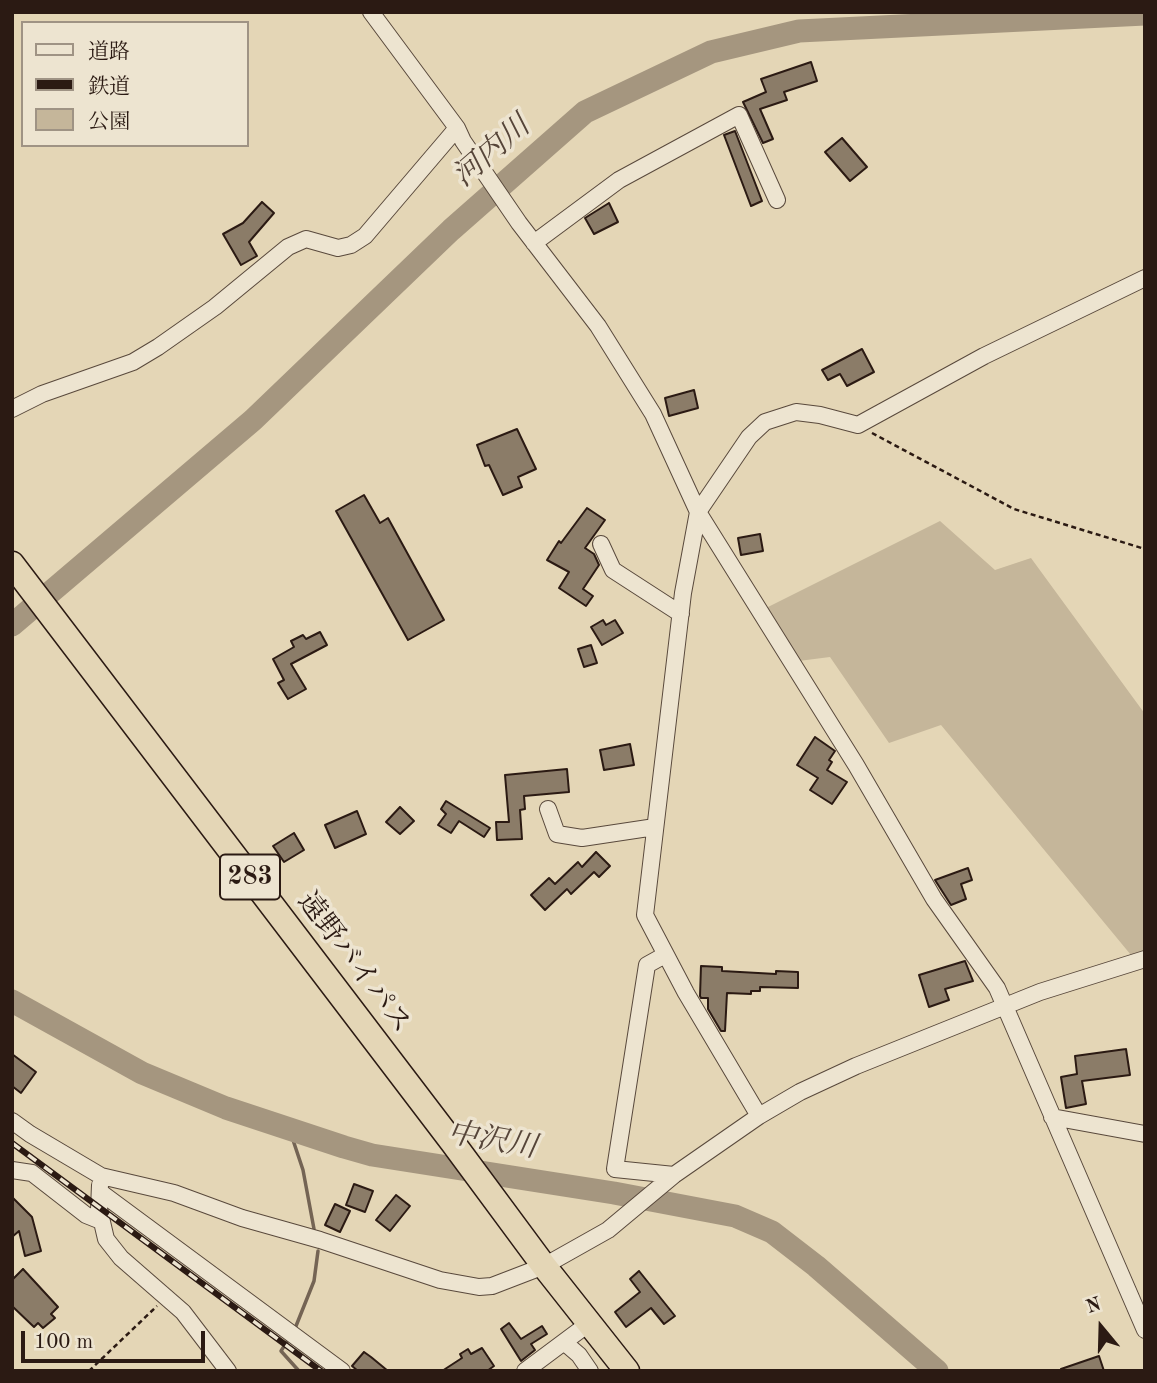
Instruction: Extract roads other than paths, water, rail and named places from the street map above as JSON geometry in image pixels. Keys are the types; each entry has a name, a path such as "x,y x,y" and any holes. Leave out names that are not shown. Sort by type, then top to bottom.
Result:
{"highway":[{"name":"遠野バイパス","path":"12,564 43,616 539,1268"},
{"name":"遠野バイパス","path":"12,589 43,616"},
{"name":"283","path":"539,1268 572,1337 611,1371"},
{"name":"283","path":"539,1268 627,1371"}],"street":[{"path":"380,16 519,223 598,326 653,414 698,512 856,765 934,899 997,988 1145,1331"},
{"path":"534,243 619,180 739,115 777,200"},
{"path":"12,409 42,394 141,357 215,307 288,247 306,239 338,248 351,245 365,236 460,134"},
{"path":"758,1115 665,955 645,915 681,614 698,512 750,437 765,422 796,412 859,425 984,356 1145,278"},
{"path":"601,544 613,570 681,614"},
{"path":"548,809 557,834 582,838 655,827"},
{"path":"665,955 647,965 615,1169 674,1175"},
{"path":"100,1184 174,1193 242,1218 320,1240 440,1280 480,1287 506,1283 608,1230 674,1175 758,1115 800,1092 856,1066 1040,992 1145,959"},
{"path":"1052,1116 1145,1134"},
{"path":"12,1121 100,1184 342,1371"},
{"path":"12,1170 32,1173 86,1215 101,1222"},
{"path":"100,1184 101,1222 107,1239 121,1258 183,1312 228,1371"},
{"path":"525,1371 572,1337 579,1355 590,1371"}],"waterway":[{"name":"河内川","path":"12,625 253,420 451,230 585,112 711,52 799,31 1145,14"},
{"name":"中沢川","path":"12,1001 142,1073 226,1108 344,1147 372,1155 614,1193 735,1216 772,1232 816,1266 937,1371"},
{"path":"290,1131 303,1170 314,1229"},
{"path":"294,1331 314,1281 318,1251"},
{"path":"290,1337 281,1351 299,1371"}],"railway":[{"path":"12,1143 321,1371"}]}
